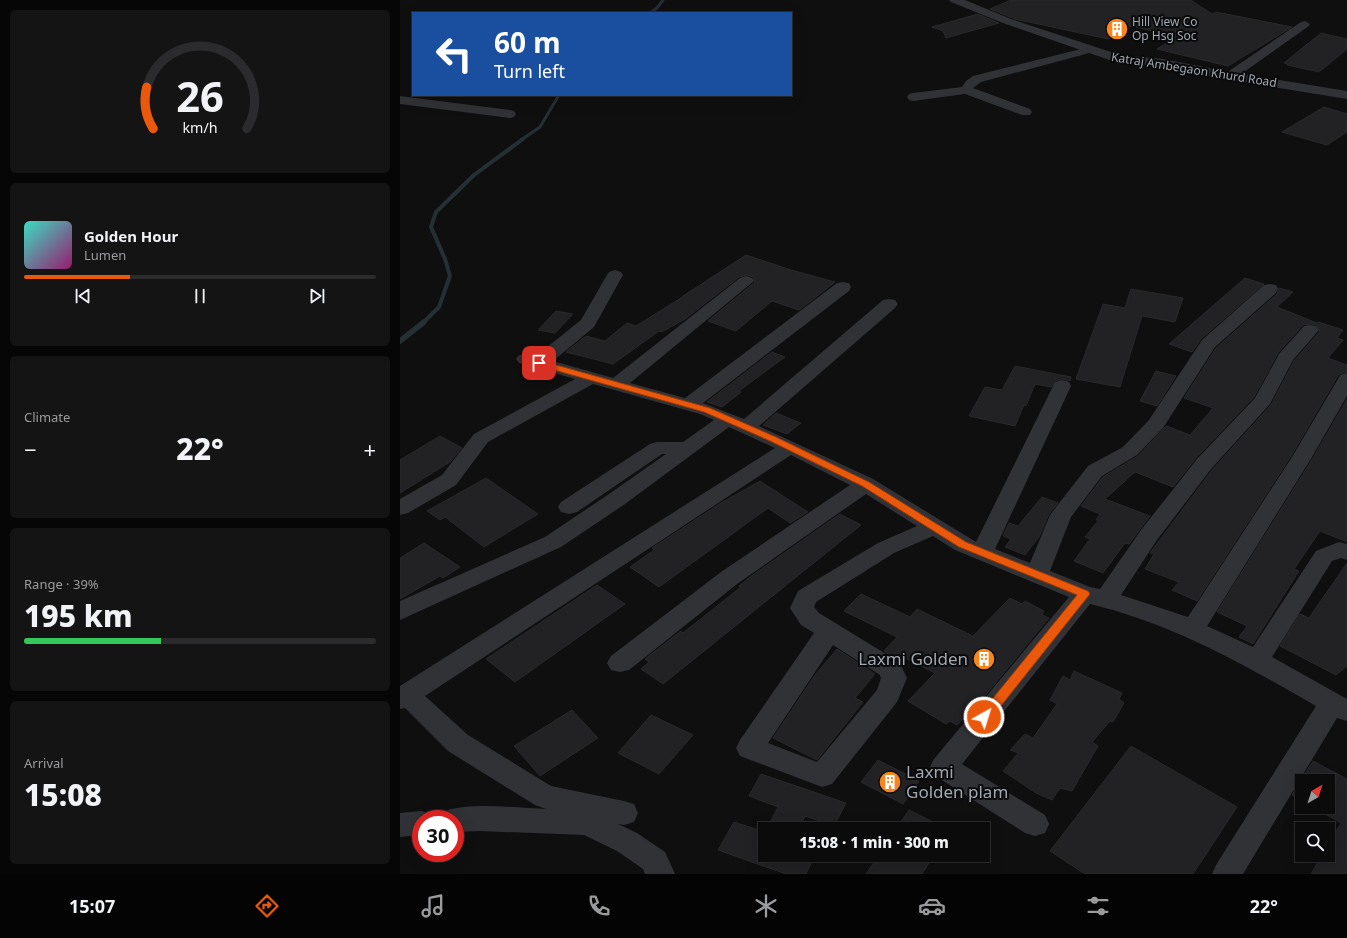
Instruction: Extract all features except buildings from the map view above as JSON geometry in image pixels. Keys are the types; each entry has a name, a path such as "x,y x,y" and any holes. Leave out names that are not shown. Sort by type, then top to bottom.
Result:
{"street":[{"name":"Katraj Ambegaon Khurd Road","path":"955,0 1007,22 1118,59 1163,63 1230,76 1347,95"},
{"path":"1230,76 1305,24"},
{"path":"966,90 970,84 977,79 1089,50"},
{"path":"913,96 966,90 1026,112"},
{"path":"400,100 510,114"},
{"path":"615,275 588,322 532,361 707,410 790,447 866,484 963,545 1095,596 1192,630 1240,651 1340,707 1227,874"},
{"path":"616,385 746,281"},
{"path":"688,405 843,287"},
{"path":"1037,574 1061,515 1095,471 1130,451 1156,424 1208,344 1270,289"},
{"path":"400,611 459,583 553,542 616,500 688,448 737,423 889,304"},
{"path":"1035,824 944,767 1149,535 1204,464 1263,400 1285,358 1310,330"},
{"path":"400,508 449,480 482,438 590,378"},
{"path":"1192,630 1302,457 1347,379"},
{"path":"982,552 1062,386"},
{"path":"624,813 546,797 458,743 404,696 790,447"},
{"path":"570,507 657,448 688,448"},
{"path":"620,663 729,578 866,484"},
{"path":"829,631 750,748 822,776 888,695 894,678 890,669 810,619 802,608 806,597 886,548 934,526"},
{"path":"1257,661 1324,556 1339,550 1347,552"},
{"path":"464,819 479,818 587,824 627,842 655,861 660,874"},
{"path":"400,825 412,824"}],"waterway":[{"path":"651,12 657,8 663,0"},
{"path":"521,140 540,127 558,96"},
{"path":"424,322 439,307 450,276 445,259 431,227 436,212 474,175 523,139"},
{"path":"400,341 424,322"}],"place":[{"name":"Hill View Co Op Hsg Soc","path":"1117,29"},
{"name":"Laxmi Golden","path":"984,659"},
{"name":"Laxmi Golden plam","path":"890,782"}],"route":[{"path":"539,363 707,410 773,439 866,484 963,545 1084,594 984,717"}]}
